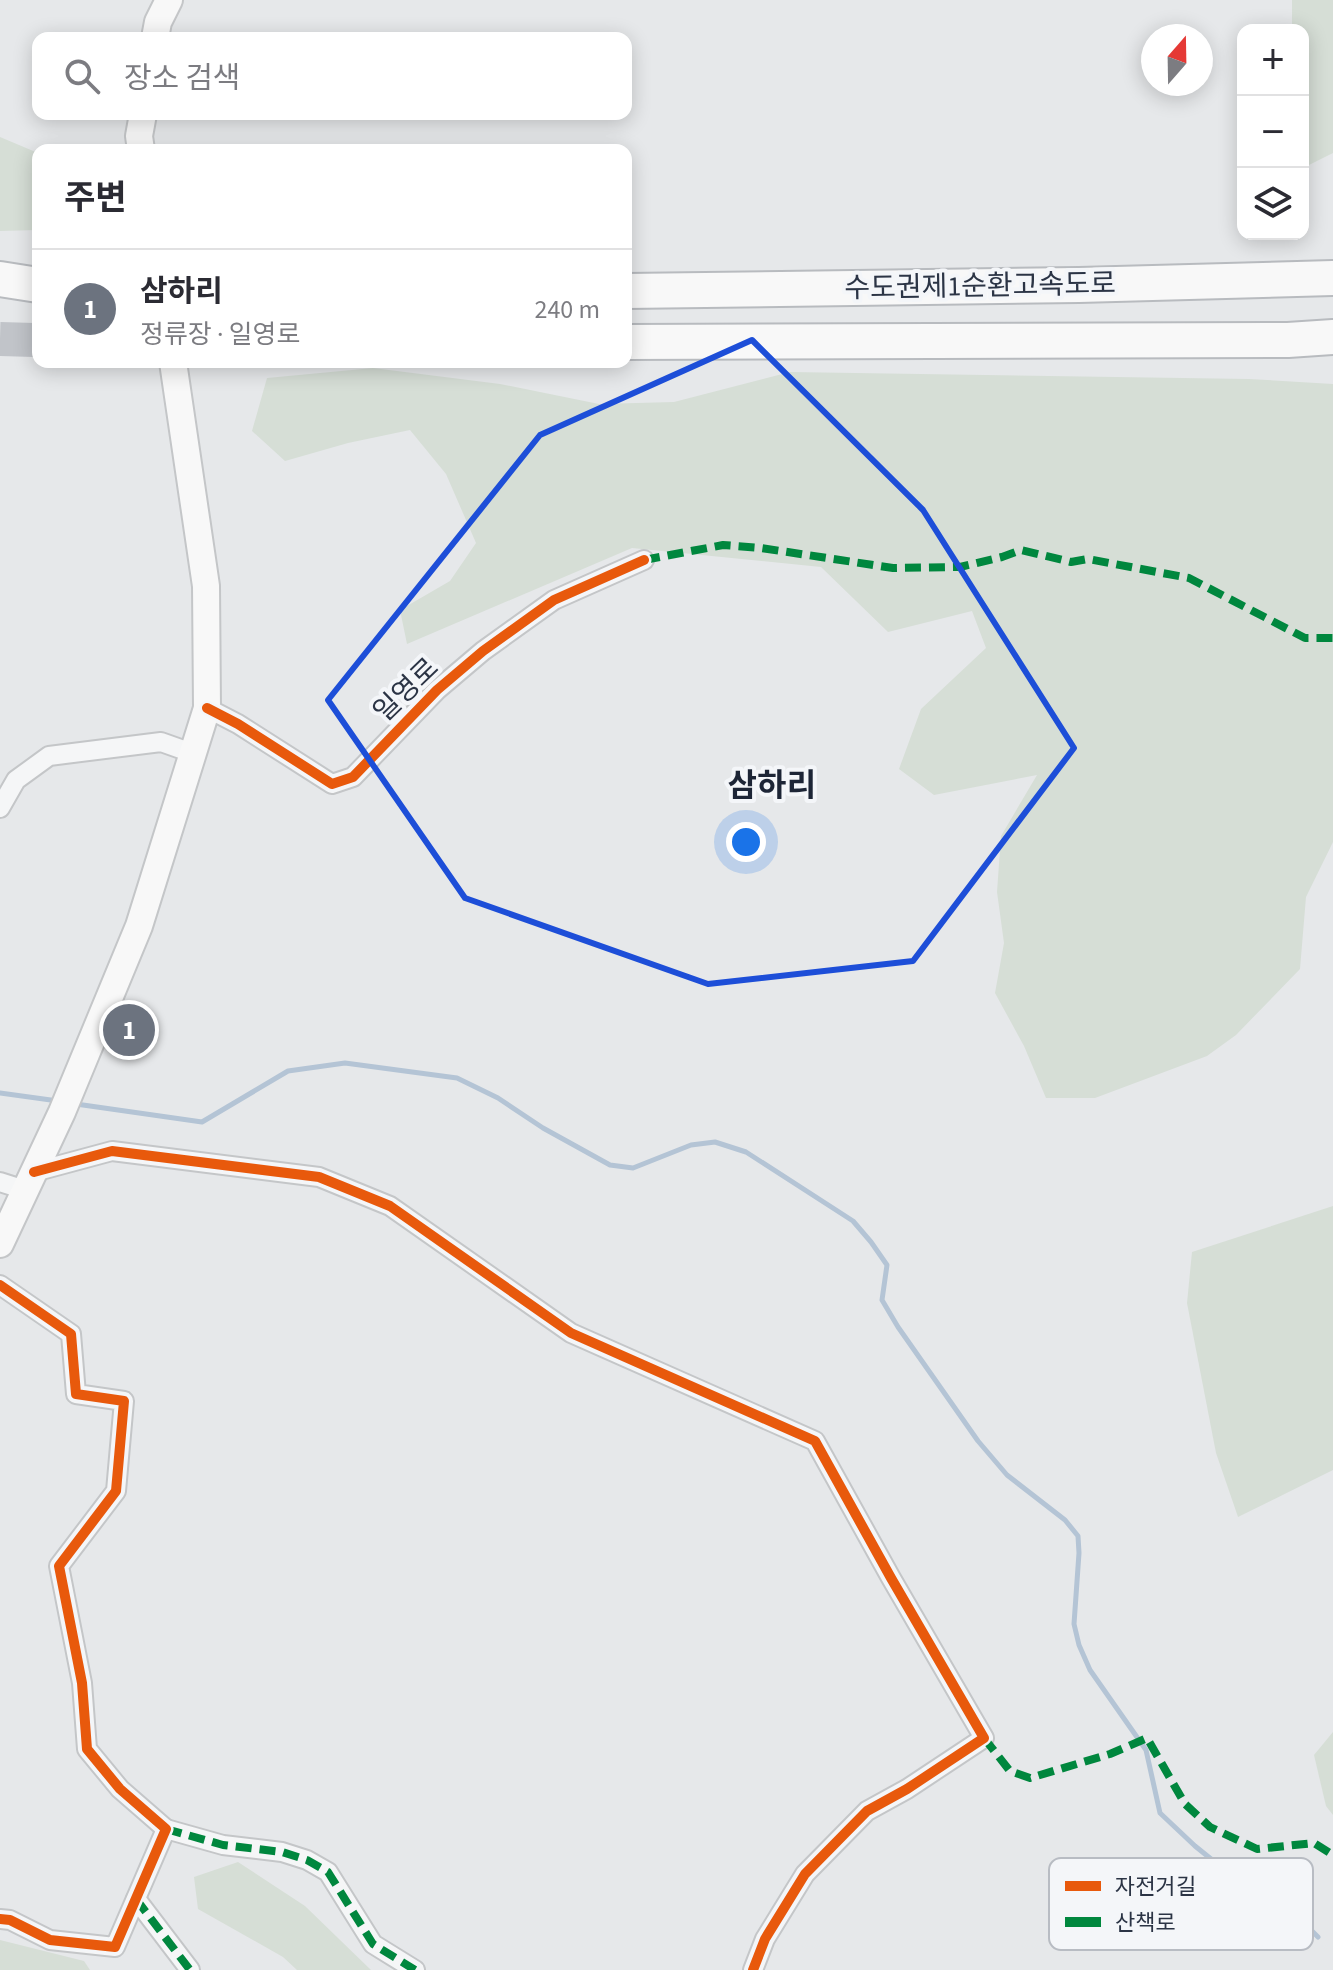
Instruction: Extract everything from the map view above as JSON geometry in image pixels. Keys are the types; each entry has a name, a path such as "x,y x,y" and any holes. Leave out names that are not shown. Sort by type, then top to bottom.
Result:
{"highway":[{"name":"수도권제1순환고속도로","path":"632,291 1333,278"},
{"path":"0,279 32,284"},
{"name":"수도권제1순환고속도로","path":"632,342 1288,340 1333,337"}],"main road":[{"path":"156,32 169,0"},
{"path":"140,144 142,120"},
{"path":"0,1244 62,1112 139,926 207,708 206,586 174,368"}],"street":[{"name":"일영로","path":"207,708 238,724 332,784 353,777 437,690 483,651 554,600 644,560"},
{"path":"0,808 16,780 49,756 161,742 192,753"},
{"path":"0,1182 30,1181 112,1151 319,1177 390,1206 571,1333 815,1441 984,1738 907,1789 867,1811 805,1874 765,1939 753,1970"},
{"path":"0,1285 71,1334 76,1394 124,1401 116,1491 59,1566 82,1683 87,1749 120,1789 166,1829 223,1845 282,1852 307,1860 328,1872 373,1944 415,1970"},
{"path":"0,1919 10,1920 50,1940 115,1947 166,1829"},
{"path":"136,1899 190,1970"}],"highlighted area":[{"path":"752,340 923,510 1074,748 913,961 708,984 465,898 328,700 540,435"}],"shaded area":[{"path":"1292,0 1333,0 1333,153 1309,165 1309,24 1292,24"},
{"path":"0,137 32,150 32,230 0,231"},
{"path":"373,368 500,384 599,404 674,402 790,372 1249,379 1333,384 1333,842 1306,897 1300,969 1236,1035 1207,1056 1095,1098 1046,1098 1024,1046 995,993 1004,943 997,892 1001,836 1037,775 934,795 899,769 921,709 986,648 972,611 888,632 821,567 632,548 407,644 400,610 450,581 476,543 446,474 410,430 285,461 252,431 267,378"},
{"path":"1333,1206 1333,1470 1238,1517 1216,1453 1187,1303 1192,1252"},
{"path":"1333,1732 1333,1815 1326,1806 1314,1755"},
{"path":"238,1862 305,1906 371,1970 297,1970 283,1957 198,1909 194,1877"},
{"path":"0,1940 84,1961 90,1970 0,1970"}],"waterway":[{"path":"76,1104 202,1122 288,1071 345,1063 457,1078 498,1098 543,1128 610,1165 633,1168 691,1145 715,1142 746,1152 853,1221 887,1265 882,1300 978,1441 1007,1475 1065,1520 1078,1536 1074,1624 1079,1645 1090,1670 1146,1750 1160,1813 1210,1858"},
{"path":"0,1093 58,1101"},
{"path":"1313,1932 1318,1937"}],"tunnel":[{"path":"0,339 32,340"}],"marked path":[{"path":"644,560 723,545 893,568 960,567 1021,550 1071,562 1088,559 1189,578 1305,638 1333,638"},
{"path":"984,1738 1010,1771 1030,1778 1110,1754 1147,1738 1185,1804 1210,1827 1257,1849 1314,1843 1333,1855"},
{"path":"166,1829 223,1845 282,1852 307,1860 328,1872 373,1944 415,1970"},
{"path":"136,1899 190,1970"}],"cycle path":[{"path":"207,708 238,724 332,784 353,777 437,690 483,651 554,600 644,560"},
{"path":"34,1172 112,1151 319,1177 390,1206 571,1333 815,1441 984,1738 907,1789 867,1811 805,1874 765,1939 753,1970"},
{"path":"0,1285 71,1334 76,1394 124,1401 116,1491 59,1566 82,1683 87,1749 120,1789 166,1829 115,1947 50,1940 10,1920 0,1919"}],"place":[{"name":"삼하리","path":"129,1030"}],"district":[{"name":"삼하리","path":"772,786"}]}
